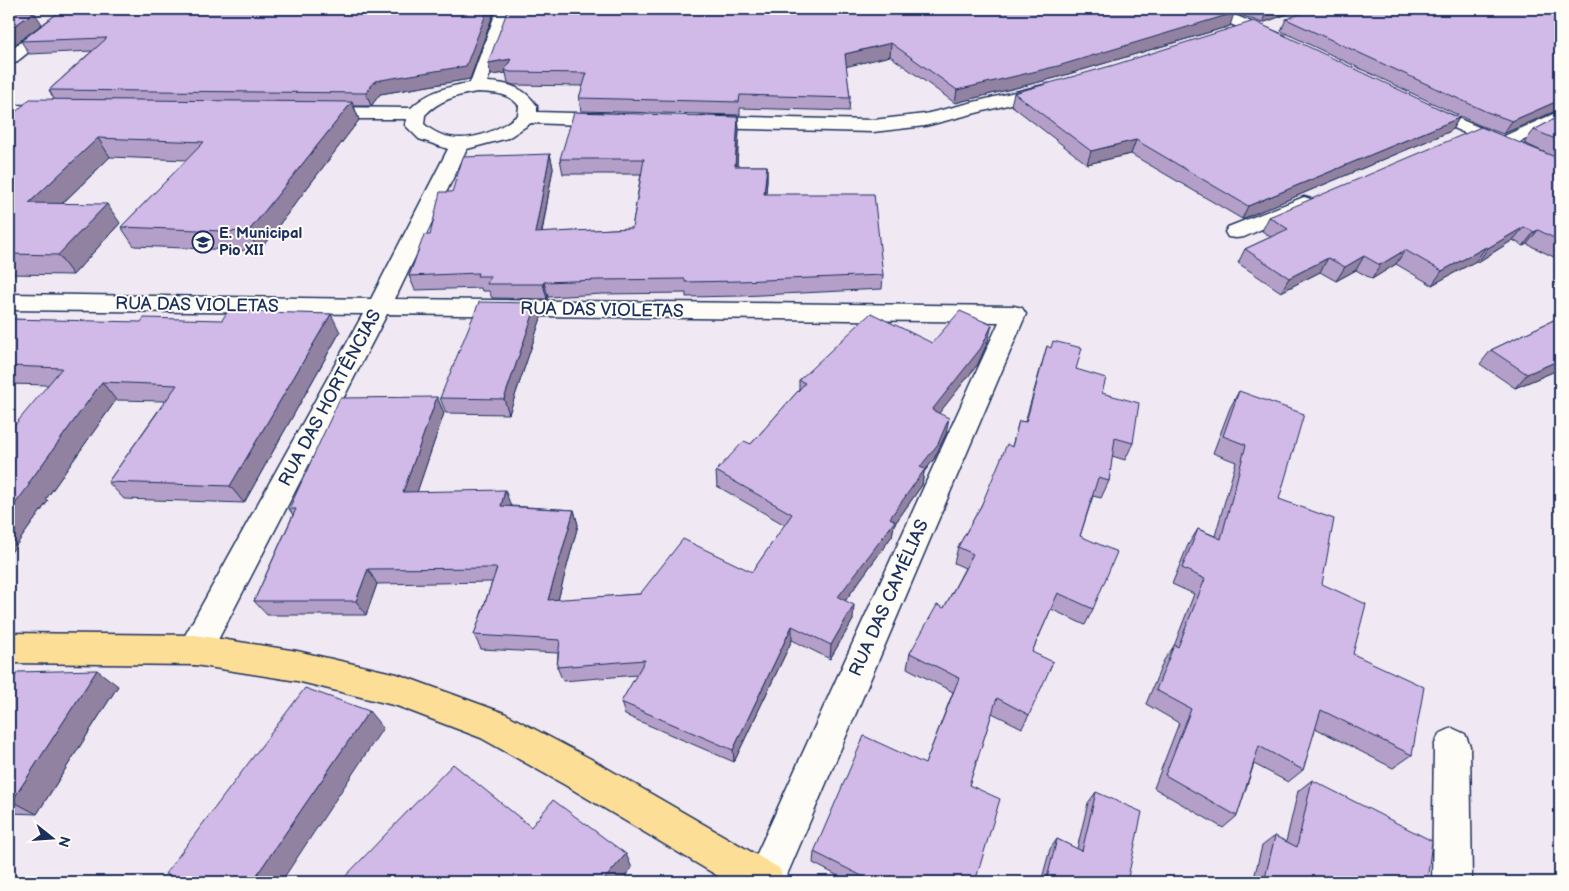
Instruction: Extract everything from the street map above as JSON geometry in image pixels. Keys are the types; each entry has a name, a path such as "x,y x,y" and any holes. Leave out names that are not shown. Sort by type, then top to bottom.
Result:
{"main road":[{"path":"9,648 196,650 297,666 397,690 492,725 578,772 765,882"}],"street":[{"path":"9,59 74,9"},
{"path":"477,87 505,9"},
{"path":"1207,9 1256,28 1296,48"},
{"path":"1221,34 1278,24"},
{"path":"687,122 873,126 925,120 1062,85"},
{"path":"527,117 528,106 521,96 503,89 477,87 454,91 433,99 416,114 414,126 422,135 438,141 460,144 496,137 512,130 527,117 627,120"},
{"path":"1410,102 1471,131 1504,143 1560,168"},
{"path":"9,110 68,111"},
{"path":"307,113 416,114"},
{"path":"1504,143 1560,116"},
{"path":"1444,143 1471,131"},
{"name":"RUA DAS HORTÊNCIAS","path":"196,650 379,307 460,144"},
{"path":"1236,232 1317,197"},
{"name":"RUA DAS VIOLETAS","path":"9,302 1014,314"},
{"name":"RUA DAS CAMÉLIAS","path":"765,882 1014,314"},
{"path":"1452,746 1452,882"}],"building":[{"path":"63,9 488,9 466,66 375,81 366,93 49,90 107,38 21,41"},
{"path":"508,9 1223,9 1234,13 1058,66 957,90 891,43 845,54 850,98 740,95 739,102 579,98 587,73 510,72 505,70 511,59 488,63"},
{"path":"1313,9 1560,9 1560,100 1512,121 1487,112 1286,19"},
{"path":"9,12 34,12 9,30"},
{"path":"1254,21 1459,118 1248,206 1136,140 1091,151 1014,93 1114,65"},
{"path":"30,99 352,102 248,232 121,227 204,142 98,138 29,203 107,204 58,255 9,254 9,118"},
{"path":"574,112 738,117 735,166 767,166 764,194 874,194 883,275 685,282 685,279 599,280 544,282 543,284 487,284 490,276 477,276 478,273 409,276 424,235 430,235 440,192 452,192 463,157 550,154 535,233 632,228 644,159 560,159"},
{"path":"1560,116 1560,141 1534,130"},
{"path":"1481,127 1560,159 1560,241 1538,230 1534,232 1524,227 1442,271 1405,250 1380,265 1364,256 1345,267 1328,258 1289,278 1245,249 1288,229 1269,217"},
{"path":"479,302 537,303 504,399 440,398"},
{"path":"228,311 331,314 230,486 108,482 177,385 102,382 9,512 9,432 62,368 9,366 9,319 141,322 144,318 222,320"},
{"path":"960,311 992,325 981,348 932,410 949,418 938,444 920,467 925,469 890,518 895,521 838,597 854,605 831,645 792,626 733,750 621,702 645,660 557,667 560,640 474,635 497,568 368,569 356,601 254,601 296,509 289,509 340,398 437,397 403,492 505,490 501,506 574,510 548,600 640,594 683,539 752,572 792,514 716,471 744,441 751,444 805,383 799,380 871,313 932,343"},
{"path":"1560,317 1560,360 1527,374 1491,350"},
{"path":"1053,341 1082,348 1076,369 1106,378 1102,393 1139,403 1133,443 1115,438 1109,481 1098,478 1080,536 1117,552 1093,609 1058,593 1032,652 1053,662 1029,715 997,698 969,785 1000,799 975,882 874,882 814,852 864,736 925,764 959,678 910,653 937,605 944,608 973,554 958,547 981,506 1007,444 1012,447 1019,421 1026,422 1047,346 1051,348"},
{"path":"1239,391 1304,414 1279,499 1334,519 1322,584 1366,604 1353,654 1424,687 1412,755 1321,710 1303,770 1259,746 1237,816 1165,775 1191,709 1156,690 1174,645 1178,647 1205,579 1182,568 1198,529 1221,539 1246,445 1223,436"},
{"path":"97,670 12,801 9,801 9,684 18,672"},
{"path":"305,688 369,711 252,882 184,882 165,874"},
{"path":"453,764 531,827 553,800 626,854 602,882 340,882"},
{"path":"1312,780 1432,841 1427,882 1264,882 1275,836 1297,847"},
{"path":"1096,792 1142,812 1127,882 1046,882 1057,839 1082,851"}],"place":[{"name":"E. Municipal Pio XII","path":"203,242"}]}
